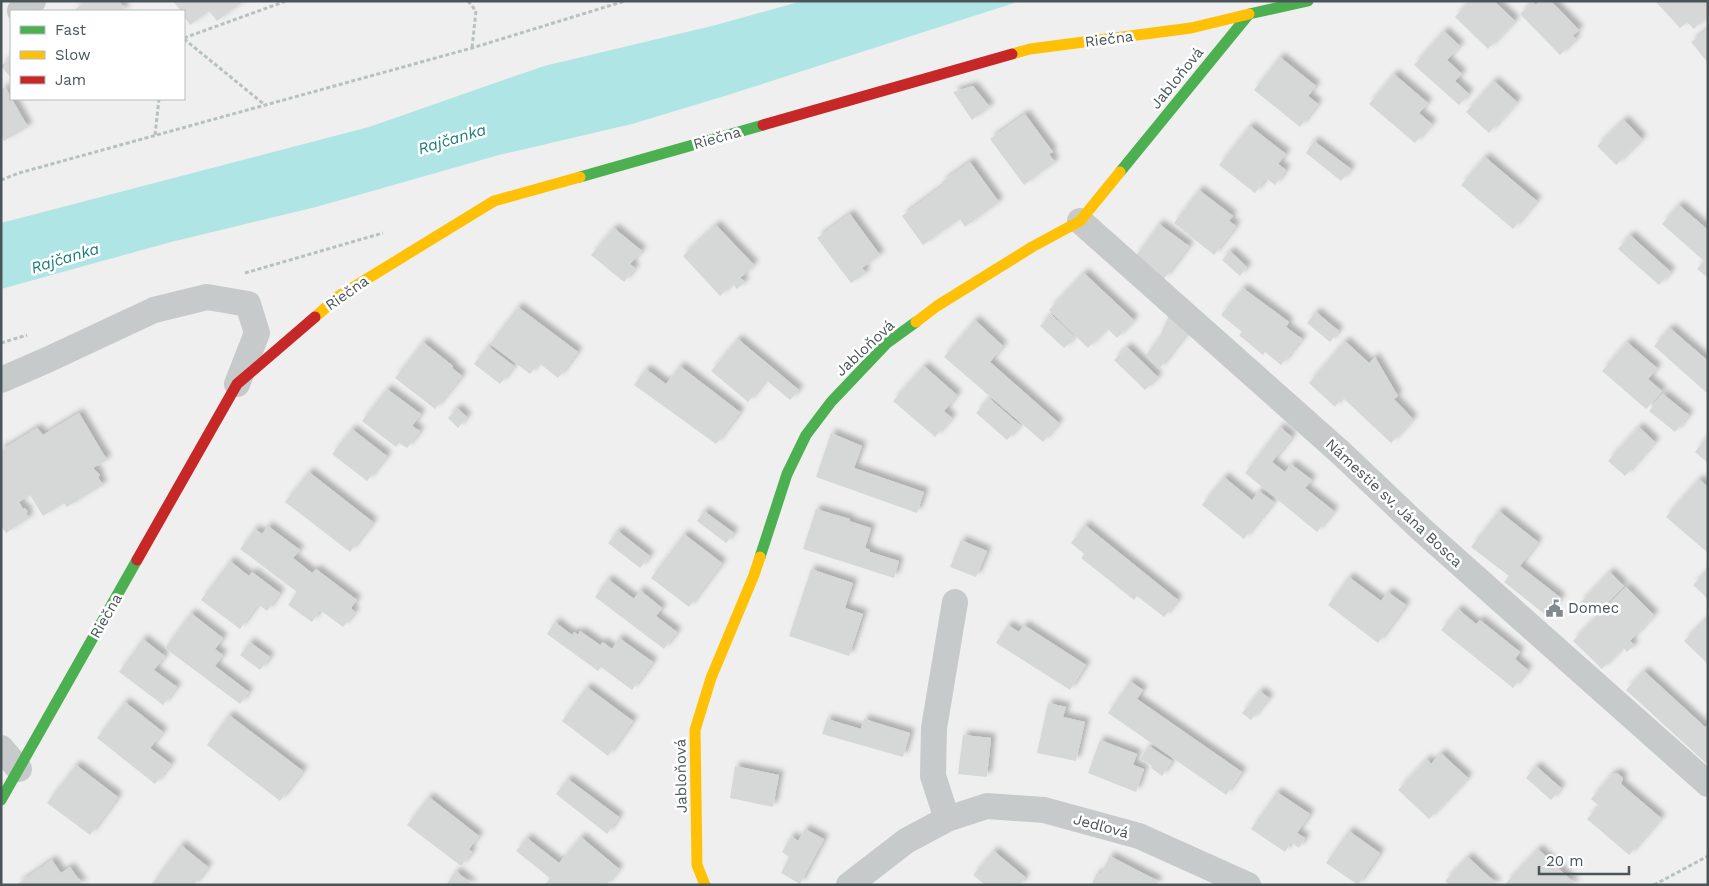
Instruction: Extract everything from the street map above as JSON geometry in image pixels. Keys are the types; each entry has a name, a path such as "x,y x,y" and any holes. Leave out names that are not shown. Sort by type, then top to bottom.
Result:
{"street":[{"path":"21,10 34,1"},
{"path":"1249,14 1308,1"},
{"name":"Jabloňová","path":"705,885 697,865 695,730 712,678 754,575 787,474 806,435 831,402 887,343 937,306 1080,221 1249,14"},
{"name":"Riečna","path":"237,384 339,296 494,201 1030,49 1191,28 1249,14"},
{"name":"Námestie sv. Jána Bosca","path":"1080,221 1708,784"},
{"name":"Riečna","path":"1,380 154,310 207,297 248,304 257,333 237,384 1,800"},
{"path":"947,819 933,776 934,728 955,602"},
{"path":"1,748 19,769"},
{"name":"Jedľová","path":"849,885 906,841 947,819 987,806 1044,810 1139,836 1248,885"}],"path":[{"path":"185,38 286,1"},
{"path":"468,1 476,11 472,48"},
{"path":"1,180 19,173 472,48 625,1"},
{"path":"185,39 265,105"},
{"path":"155,136 159,100"},
{"path":"238,275 390,231"},
{"path":"1,343 30,334"},
{"path":"1654,885 1708,856"}],"water":[{"name":"Rajčanka","path":"802,1 1020,1 632,124 499,155 316,207 171,242 1,289 1,223 369,127 544,66 716,25"}],"building":[{"path":"87,1 119,1 125,10 74,10"},
{"path":"173,1 244,1 217,21 209,11 190,25 185,18 185,10 180,10"},
{"path":"1470,1 1494,1 1515,21 1488,49 1455,17"},
{"path":"1539,1 1551,1 1579,30 1573,36 1576,39 1560,55 1520,14 1533,2 1536,5"},
{"path":"1655,1 1708,1 1708,16 1694,29 1687,22 1680,28"},
{"path":"1708,29 1708,63 1691,42"},
{"path":"1444,31 1460,46 1447,60 1462,74 1455,81 1469,94 1459,105 1414,65"},
{"path":"1280,57 1316,86 1308,96 1318,104 1300,127 1254,90"},
{"path":"10,58 10,77 1,66"},
{"path":"1394,74 1428,103 1419,113 1432,124 1415,143 1369,104"},
{"path":"1494,81 1517,102 1489,133 1466,112"},
{"path":"973,86 990,107 972,120 953,92"},
{"path":"5,87 10,96 10,100 12,100 28,127 4,141 1,136 1,90"},
{"path":"1025,114 1053,152 1049,154 1055,162 1024,185 990,139"},
{"path":"1624,120 1642,139 1616,165 1597,146"},
{"path":"1250,126 1286,154 1278,164 1286,170 1275,185 1266,178 1255,193 1219,165"},
{"path":"1314,141 1351,169 1341,181 1306,153"},
{"path":"1485,157 1537,201 1513,229 1461,185"},
{"path":"970,162 999,202 965,227 960,219 923,245 902,216 944,185 942,182"},
{"path":"1199,190 1233,216 1229,221 1236,226 1214,255 1174,223"},
{"path":"1679,205 1708,230 1708,278 1697,269 1704,261 1662,224"},
{"path":"850,214 880,255 862,268 866,273 851,283 817,238"},
{"path":"1159,224 1189,246 1164,279 1135,257"},
{"path":"716,225 754,265 740,278 745,282 737,289 733,284 720,296 683,256"},
{"path":"614,228 642,251 630,264 635,268 624,282 591,255"},
{"path":"1630,235 1671,272 1659,285 1618,249"},
{"path":"1230,251 1247,267 1240,276 1222,260"},
{"path":"1084,273 1134,320 1117,338 1107,328 1088,348 1049,310"},
{"path":"1243,288 1289,322 1286,327 1302,339 1281,365 1265,352 1263,355 1239,335 1242,332 1221,315"},
{"path":"518,307 578,352 558,378 539,363 530,374 490,344"},
{"path":"1171,311 1190,329 1159,369 1146,355 1159,338"},
{"path":"1316,312 1339,331 1330,342 1307,323"},
{"path":"1051,314 1075,337 1064,348 1040,326"},
{"path":"975,320 1003,346 990,362 1059,423 1043,442 944,357"},
{"path":"1670,328 1708,361 1708,394 1654,346"},
{"path":"738,339 799,390 790,400 766,380 748,402 711,371"},
{"path":"1345,341 1369,363 1375,357 1398,396 1394,399 1413,419 1391,443 1342,397 1335,407 1309,383"},
{"path":"423,342 453,366 452,368 462,376 435,409 395,378"},
{"path":"1627,342 1657,368 1648,379 1662,391 1646,409 1602,371"},
{"path":"488,346 514,366 500,384 474,364"},
{"path":"1127,347 1158,377 1145,390 1114,360"},
{"path":"680,366 740,412 716,444 634,385 646,369 666,384"},
{"path":"924,366 957,395 944,411 952,418 935,437 893,401"},
{"path":"387,389 421,414 412,426 420,431 407,448 399,443 396,447 362,421"},
{"path":"1663,394 1689,415 1675,432 1649,411"},
{"path":"989,398 1020,425 1007,440 976,413"},
{"path":"457,408 467,417 458,428 448,418"},
{"path":"79,413 107,460 93,468 100,475 98,477 103,485 67,507 64,503 43,516 30,495 19,502 23,509 25,508 28,512 26,513 29,518 6,533 1,526 1,445 3,449 37,428 43,435"},
{"path":"1280,427 1292,437 1272,462 1285,472 1291,464 1312,480 1305,488 1334,511 1317,532 1245,473"},
{"path":"1639,427 1655,442 1625,476 1608,461"},
{"path":"352,429 387,456 367,481 332,454"},
{"path":"831,433 862,446 854,468 924,492 917,513 816,477"},
{"path":"1708,436 1708,463 1695,452"},
{"path":"309,472 373,522 350,552 285,502"},
{"path":"1224,477 1252,500 1259,491 1274,502 1244,539 1202,505"},
{"path":"1699,479 1708,487 1708,553 1666,517"},
{"path":"816,509 850,519 849,521 871,528 865,548 870,550 870,552 899,561 894,578 803,549"},
{"path":"704,511 734,533 726,543 697,521"},
{"path":"1499,511 1538,542 1520,566 1561,598 1547,616 1504,582 1509,576 1471,547"},
{"path":"1085,525 1178,600 1164,617 1137,596 1134,600 1081,558 1084,554 1071,543"},
{"path":"268,526 300,550 293,558 312,573 316,569 357,600 351,608 355,612 343,627 320,610 312,622 288,605 297,592 240,549 255,529 262,534"},
{"path":"618,531 650,556 640,568 608,543"},
{"path":"684,534 722,563 689,607 651,578"},
{"path":"961,540 987,551 976,577 950,567"},
{"path":"230,561 249,576 252,572 280,593 267,611 258,604 240,629 201,600"},
{"path":"811,569 853,583 845,608 863,614 849,656 789,636"},
{"path":"1708,570 1708,599 1693,585"},
{"path":"1610,572 1624,586 1594,616 1580,603"},
{"path":"1349,577 1381,601 1388,592 1406,605 1378,643 1328,605"},
{"path":"608,579 634,599 640,590 662,608 656,616 677,632 664,649 595,597"},
{"path":"1626,587 1654,615 1630,641 1634,645 1627,652 1623,647 1602,669 1573,641"},
{"path":"1458,609 1476,624 1480,620 1520,652 1515,659 1528,670 1513,688 1441,630"},
{"path":"191,613 223,638 215,649 223,655 215,666 249,692 240,704 165,648"},
{"path":"1705,620 1708,623 1708,664 1684,641"},
{"path":"555,622 572,635 574,632 578,635 580,631 600,645 603,642 612,649 619,638 653,662 632,690 601,667 598,671 547,634"},
{"path":"1008,625 1019,632 1024,625 1086,665 1070,690 996,643"},
{"path":"143,639 165,656 154,670 177,687 163,705 119,672"},
{"path":"250,642 270,657 260,670 240,655"},
{"path":"1644,671 1705,727 1708,724 1708,765 1626,690"},
{"path":"1130,681 1143,690 1137,699 1242,772 1226,795 1108,713"},
{"path":"587,687 633,721 608,756 562,721"},
{"path":"1260,691 1269,698 1251,720 1242,713"},
{"path":"125,702 163,732 150,748 171,764 155,784 97,738"},
{"path":"1048,703 1066,707 1063,717 1085,722 1076,761 1037,753"},
{"path":"229,715 303,771 280,801 207,745"},
{"path":"827,719 861,729 864,719 910,733 903,757 822,734"},
{"path":"963,735 991,738 987,777 958,774"},
{"path":"1100,740 1137,754 1133,765 1144,769 1136,792 1088,773"},
{"path":"1149,746 1172,761 1162,776 1151,768 1152,766 1140,759"},
{"path":"1441,753 1468,778 1429,819 1398,790 1427,759 1431,764"},
{"path":"76,765 118,797 90,835 47,803"},
{"path":"735,766 779,775 773,807 730,798"},
{"path":"1536,766 1561,788 1551,800 1526,778"},
{"path":"1617,773 1623,778 1621,784 1661,818 1629,855 1587,819 1599,806 1591,799 1611,775"},
{"path":"568,779 619,817 607,834 556,794"},
{"path":"1277,792 1310,814 1297,833 1305,838 1299,848 1291,842 1285,852 1251,829"},
{"path":"429,797 479,836 469,849 472,852 461,866 407,825"},
{"path":"805,829 824,839 800,884 781,873 789,857 782,852 791,836 798,841"},
{"path":"1349,831 1380,853 1358,885 1326,863"},
{"path":"581,837 619,869 606,885 545,885 550,878 516,851 527,838 559,863"},
{"path":"181,845 208,867 194,885 151,885"},
{"path":"1538,849 1576,885 1508,885 1506,883"},
{"path":"994,851 1025,877 1020,885 985,885 973,875"},
{"path":"1110,856 1158,881 1156,885 1091,885 1097,873 1100,875"},
{"path":"1468,857 1498,885 1449,885 1445,881"},
{"path":"52,860 61,873 70,867 83,885 16,885"},
{"path":"456,871 473,885 446,885"}],"traffic: fast":[{"path":"1120,172 1249,14 1308,1"},
{"path":"580,177 763,125"},
{"path":"760,557 787,474 806,435 831,402 887,343 916,322"},
{"path":"1,800 137,560"}],"traffic: slow":[{"path":"1012,54 1030,49 1191,28 1249,14"},
{"path":"916,322 937,306 1032,247 1080,221 1120,172"},
{"path":"315,317 339,296 494,201 580,177"},
{"path":"705,885 697,865 695,730 711,678 760,557"}],"traffic: jam":[{"path":"763,125 1012,54"},
{"path":"137,560 237,384 315,317"}],"place":[{"name":"Domec","path":"1554,608"}]}
